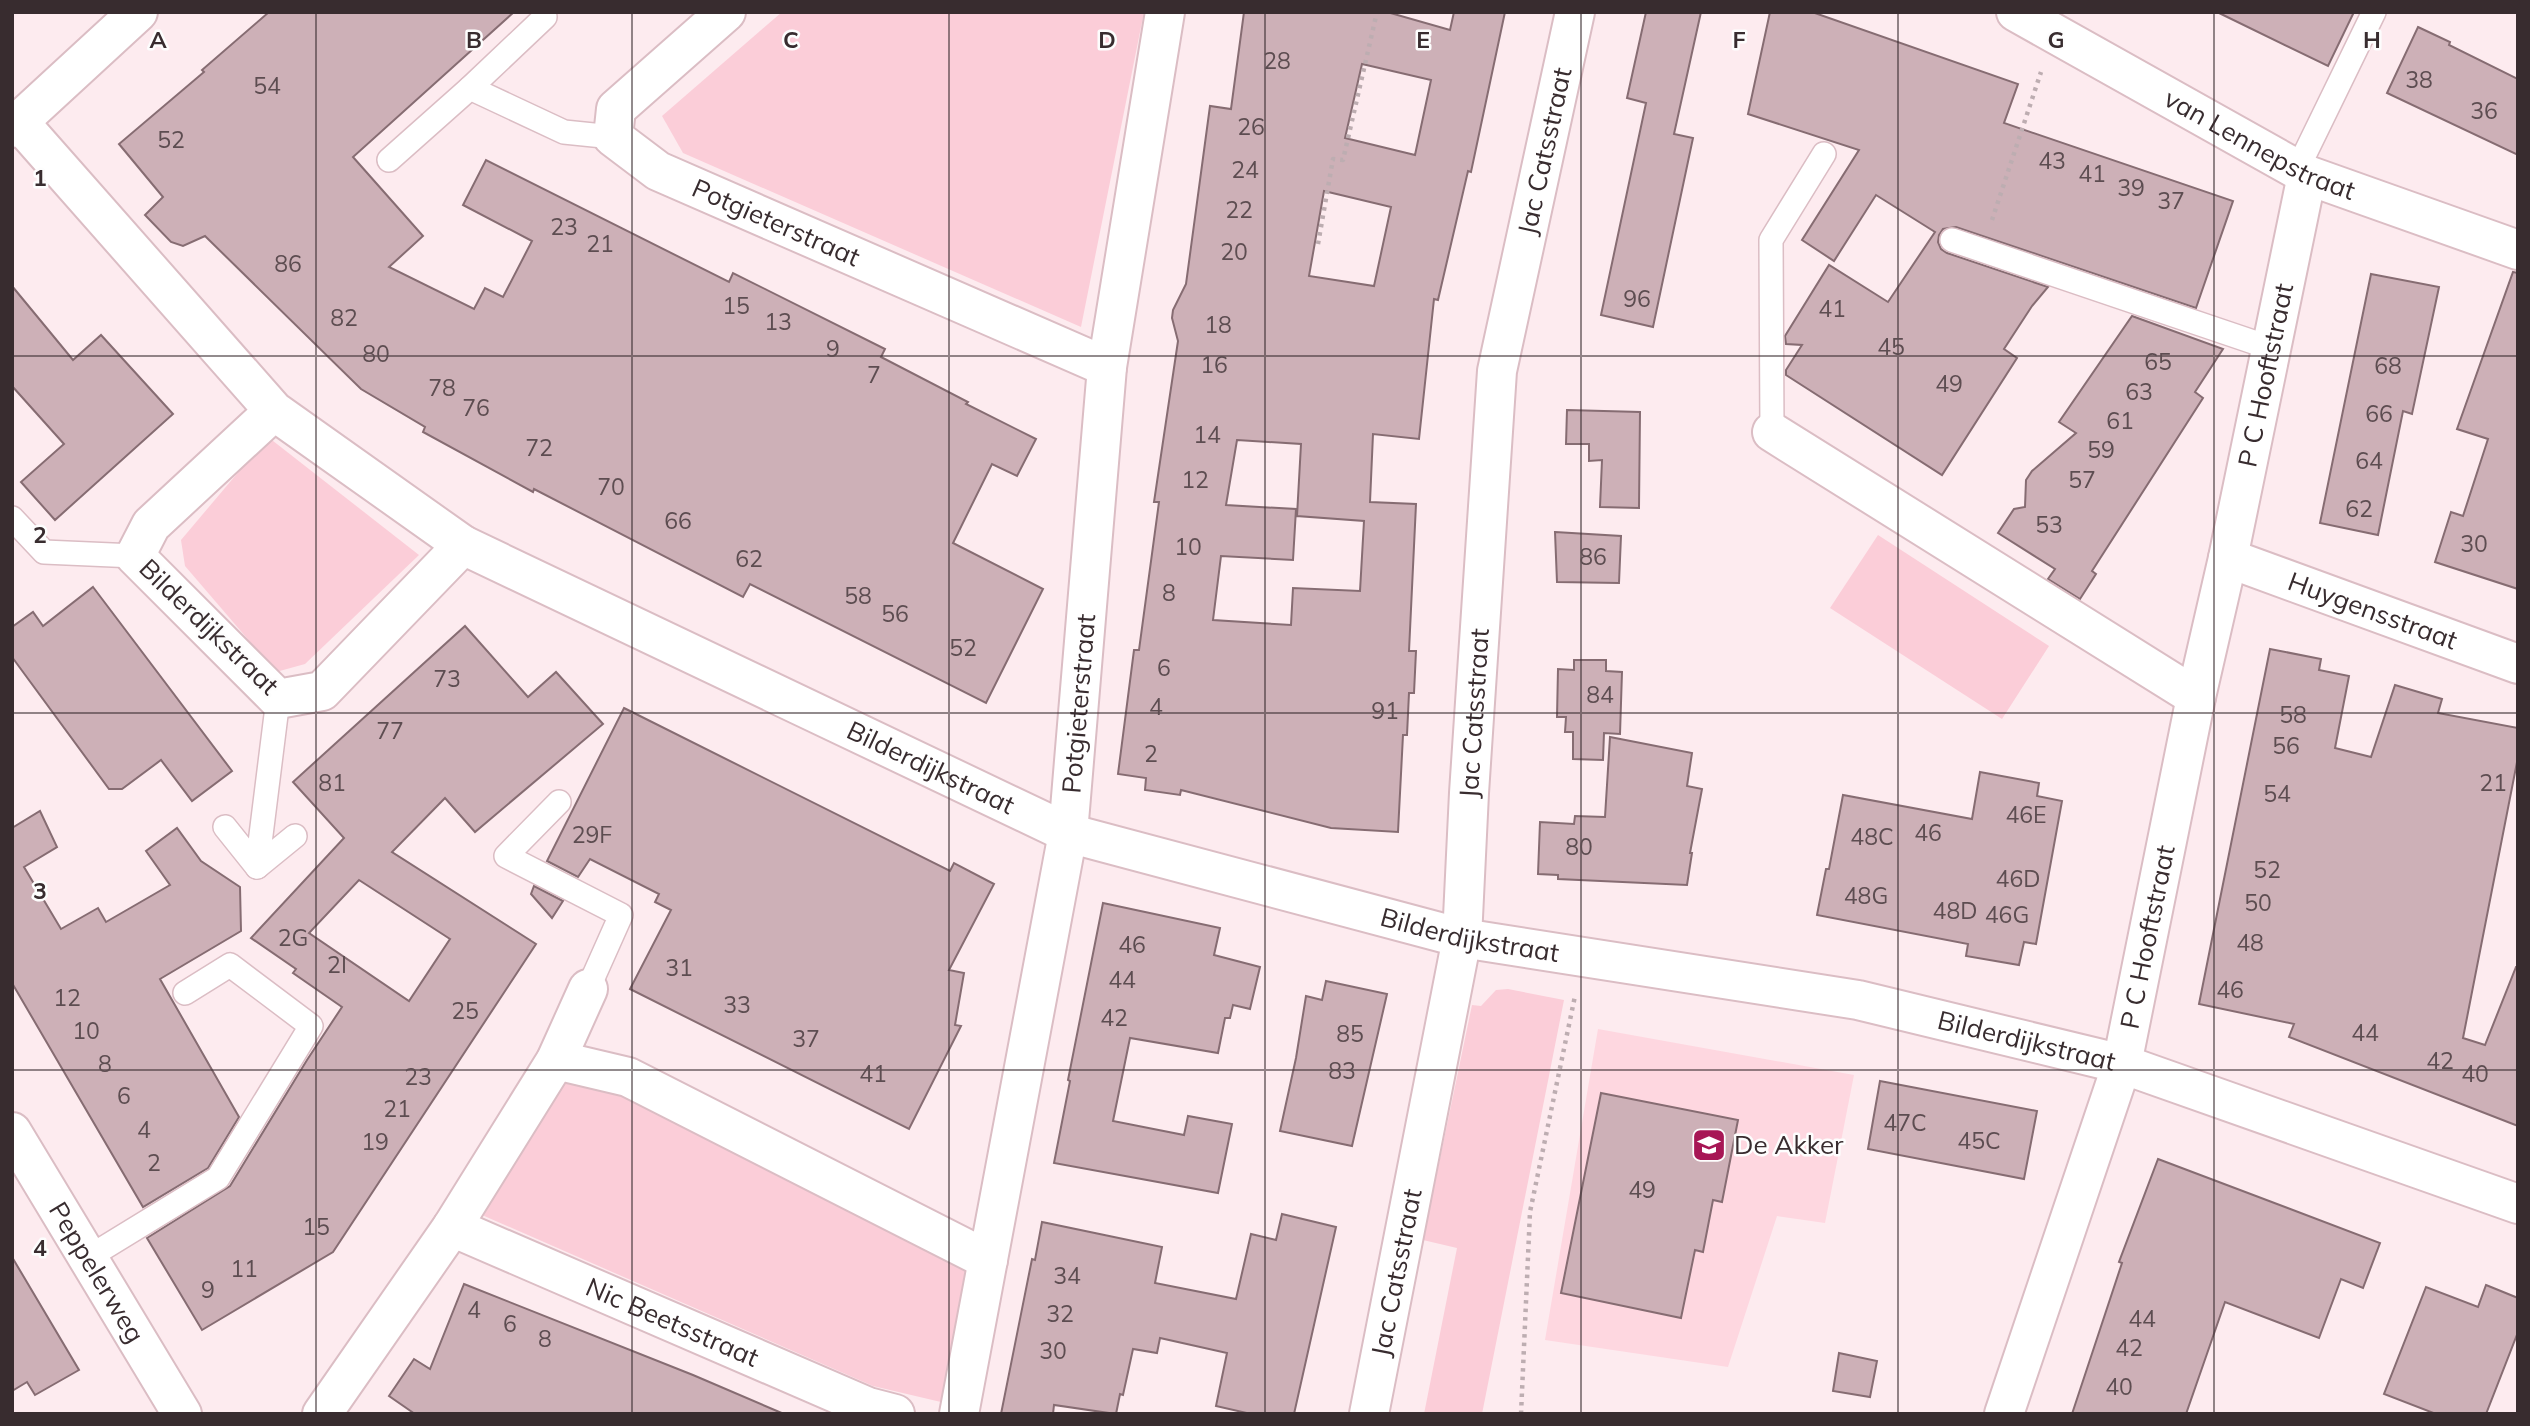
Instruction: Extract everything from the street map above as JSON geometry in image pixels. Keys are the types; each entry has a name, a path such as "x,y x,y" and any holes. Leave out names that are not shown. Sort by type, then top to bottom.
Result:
{"street":[{"path":"16,125 138,12"},
{"path":"613,137 616,109 726,12"},
{"name":"Potgieterstraat","path":"1068,833 1107,367 1165,12"},
{"name":"Jac Catsstraat","path":"1369,1414 1462,938 1497,370 1575,12"},
{"name":"van Lennepstraat","path":"2015,12 2302,173 2518,250"},
{"name":"Bilderdijkstraat","path":"16,125 274,411 463,545 1068,833 1462,938 1858,1000 2122,1064 2518,1204"},
{"name":"Potgieterstraat","path":"613,137 658,171 1107,367"},
{"name":"P C Hooftstraat","path":"2004,1414 2122,1064 2196,697 2271,348 2302,173"},
{"name":"Bilderdijkstraat","path":"274,411 151,525 135,556 278,699 322,691 463,545"},
{"path":"1772,432 2196,697"},
{"name":"Huygensstraat","path":"2228,558 2518,664"},
{"path":"960,1414 1068,833"},
{"path":"322,1414 452,1227 556,1060 588,989"},
{"path":"556,1060 628,1077 988,1261"},
{"name":"Peppelerweg","path":"12,1132 182,1414"},
{"name":"Nic Beetsstraat","path":"452,1227 868,1407 895,1414"}],"lane":[{"path":"2302,173 2374,12"},
{"path":"388,160 545,17"},
{"path":"470,88 564,132 613,137"},
{"path":"1772,432 1771,240 1824,154"},
{"path":"1952,240 2271,348"},
{"path":"12,518 44,552 135,556"},
{"path":"257,867 278,699"},
{"path":"559,802 506,856 621,915 588,989"},
{"path":"225,827 257,867"},
{"path":"257,867 295,836"},
{"path":"89,1257 218,1178 312,1026 230,965 185,993"}],"path":[{"path":"1318,244 1333,159 1343,160 1377,12"},
{"path":"1982,251 2053,34"},
{"path":"1521,1414 1530,1212 1583,957"}],"shaded area":[{"path":"782,12 1144,12 1081,327 683,153 662,116"},
{"path":"268,437 419,555 305,664 276,672 185,566 181,540"},
{"path":"1878,535 2049,646 2002,719 1830,608"},
{"path":"1508,989 1564,1000 1482,1414 1424,1414 1457,1248 1423,1240 1472,1005 1481,1006 1496,990"},
{"name":"De Akker","path":"1598,1029 1854,1075 1825,1223 1777,1216 1728,1367 1545,1340"},
{"path":"562,1083 621,1092 965,1271 941,1402 873,1386 482,1215"}],"building":[{"path":"269,12 514,12 353,157 423,236 389,267 474,309 485,288 503,297 532,241 463,205 486,160 729,282 733,273 885,349 881,357 1036,439 1017,476 992,464 953,543 1043,589 986,703 750,584 743,597 534,489 533,492 423,432 425,427 361,389 205,236 183,246 171,242 145,215 163,197 119,144 204,72 202,70"},
{"path":"1244,12 1387,12 1450,30 1454,12 1505,12 1471,172 1468,171 1438,300 1434,299 1419,439 1373,434 1370,502 1416,504 1409,651 1416,651 1414,693 1409,693 1407,735 1403,735 1398,832 1331,828 1181,790 1180,795 1145,790 1146,778 1118,774 1134,650 1139,650 1159,502 1154,502 1178,341 1172,318 1173,310 1186,284 1210,106 1231,109","holes":["1362,64 1431,80 1415,155 1345,138","1324,191 1391,207 1374,286 1309,276","1237,440 1301,444 1297,516 1364,521 1360,591 1293,588 1291,625 1213,620 1221,556 1293,560 1296,509 1226,505"]},
{"path":"1646,12 1701,12 1674,134 1693,138 1653,327 1601,315 1646,103 1627,98"},
{"path":"1770,12 1812,12 2018,84 2004,123 2233,201 2196,308 1956,227 1943,229 1938,242 1941,249 1947,253 2048,287 2004,349 2017,358 1942,475 1786,375 1786,370 1802,345 1786,344 1785,336 1829,265 1888,302 1935,232 1876,195 1834,261 1802,240 1859,150 1748,114"},
{"path":"2217,12 2354,12 2328,66"},
{"path":"2418,27 2518,79 2518,155 2387,93"},
{"path":"2513,272 2518,273 2518,589 2435,562 2451,512 2463,516 2488,439 2457,429"},
{"path":"2371,274 2439,287 2412,414 2403,411 2378,535 2320,523"},
{"path":"12,286 73,360 101,335 173,414 55,520 21,482 64,444 12,386"},
{"path":"2132,316 2223,349 2195,392 2203,398 2092,571 2096,574 2080,599 2048,579 2055,569 1998,533 2014,509 2025,507 2026,480 2032,471 2076,433 2059,422"},
{"path":"1567,410 1640,412 1639,508 1600,507 1602,460 1589,461 1589,444 1566,444"},
{"path":"1555,532 1621,536 1619,583 1557,582"},
{"path":"93,587 232,771 192,801 161,760 122,789 109,789 12,657 12,627 33,612 43,626"},
{"path":"465,626 528,697 556,672 603,724 475,832 445,798 392,852 536,944 333,1252 202,1330 147,1238 230,1186 342,1007 293,973 296,969 251,938 344,838 293,782","holes":["359,880 450,939 409,1001 309,933"]},
{"path":"2270,649 2321,659 2319,670 2349,676 2335,748 2371,757 2395,685 2442,699 2438,713 2518,728 2518,757 2463,1038 2485,1045 2518,967 2518,1126 2289,1037 2294,1024 2199,1004"},
{"path":"1574,660 1606,660 1606,671 1622,672 1620,734 1604,733 1603,760 1573,759 1573,732 1565,732 1566,717 1557,717 1558,669 1574,670"},
{"path":"624,708 950,871 954,863 994,884 949,970 964,973 955,1025 961,1026 909,1129 630,989 671,910 655,902 659,894 590,859 578,877 547,861"},
{"path":"1610,737 1692,753 1687,786 1702,789 1687,885 1558,879 1558,875 1538,874 1540,822 1574,824 1575,816 1605,817"},
{"path":"1980,772 2039,783 2037,796 2062,801 2036,944 2024,942 2019,965 1966,956 1968,944 1817,915 1843,795 1972,819"},
{"path":"40,811 57,847 24,867 61,929 98,908 106,922 170,885 146,851 177,828 201,861 240,887 241,931 160,979 239,1117 208,1168 143,1207 12,983 12,828"},
{"path":"534,886 563,901 552,918 531,894"},
{"path":"1103,903 1220,928 1214,955 1260,967 1250,1009 1233,1005 1230,1018 1225,1018 1218,1053 1130,1038 1113,1121 1184,1135 1188,1116 1232,1124 1218,1193 1054,1163"},
{"path":"1326,981 1387,994 1352,1146 1280,1131 1306,996 1322,1000"},
{"path":"1880,1081 2037,1111 2024,1179 1868,1149"},
{"path":"1601,1093 1738,1120 1722,1202 1713,1200 1703,1252 1695,1250 1681,1318 1561,1293"},
{"path":"2158,1159 2380,1243 2363,1288 2341,1279 2319,1338 2225,1302 2186,1414 2072,1414 2122,1263 2119,1262"},
{"path":"1282,1214 1336,1227 1294,1414 1251,1414 1216,1406 1227,1353 1160,1338 1157,1353 1133,1349 1116,1414 1054,1405 1053,1414 1001,1414 1042,1222 1162,1247 1155,1283 1236,1299 1251,1234 1276,1240"},
{"path":"12,1257 79,1370 35,1395 27,1382 12,1391"},
{"path":"464,1284 784,1414 415,1414 389,1396 414,1359 430,1369"},
{"path":"2486,1285 2518,1298 2518,1332 2486,1414 2436,1414 2384,1394 2426,1287 2478,1307"},
{"path":"1839,1353 1877,1361 1870,1397 1833,1391"}],"place":[{"name":"De Akker","path":"1709,1145"}]}
